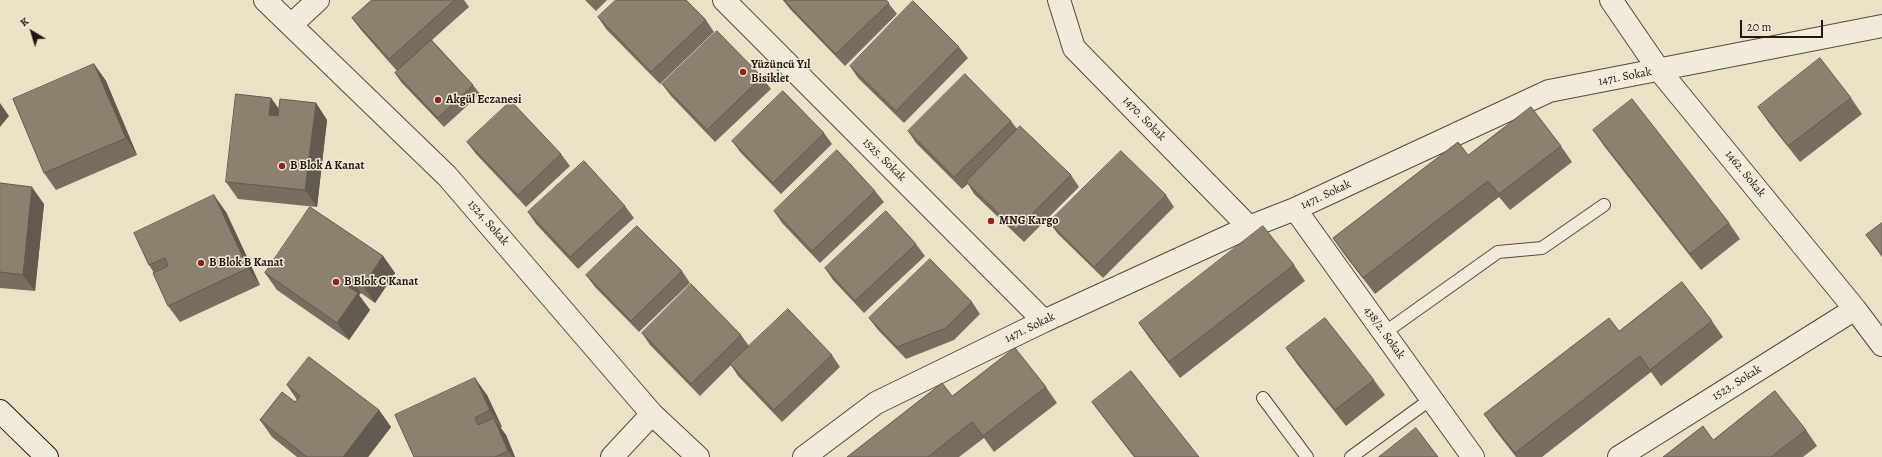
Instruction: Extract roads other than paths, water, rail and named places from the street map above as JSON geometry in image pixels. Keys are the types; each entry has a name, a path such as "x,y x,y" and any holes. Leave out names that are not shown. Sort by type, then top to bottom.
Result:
{"street":[{"name":"1524. Sokak","path":"265,0 447,176 652,414 698,457"},
{"path":"291,25 318,0"},
{"name":"1525. Sokak","path":"724,0 1044,321"},
{"name":"1470. Sokak","path":"1059,0 1074,48 1250,227"},
{"name":"1462. Sokak","path":"1611,0 1659,70 1856,309 1882,345"},
{"name":"1471. Sokak","path":"804,457 876,403 1044,321 1250,227 1295,209 1549,91 1882,26"},
{"name":"438/2. Sokak","path":"1295,209 1473,457"},
{"name":"1523. Sokak","path":"1619,457 1856,309"},
{"path":"0,411 47,457"},
{"path":"612,457 652,414"}],"lane":[{"path":"1384,333 1498,252 1542,248 1604,205"},
{"path":"1263,398 1307,457"},
{"path":"1351,457 1431,399"}],"place":[{"name":"Yüzüncü Yıl Bisiklet","path":"743,72"},
{"name":"Akgül Eczanesi","path":"438,100"},
{"name":"B Blok A Kanat","path":"282,166"},
{"name":"MNG Kargo","path":"991,221"},
{"name":"B Blok B Kanat","path":"201,263"},
{"name":"B Blok C Kanat","path":"336,282"}]}
